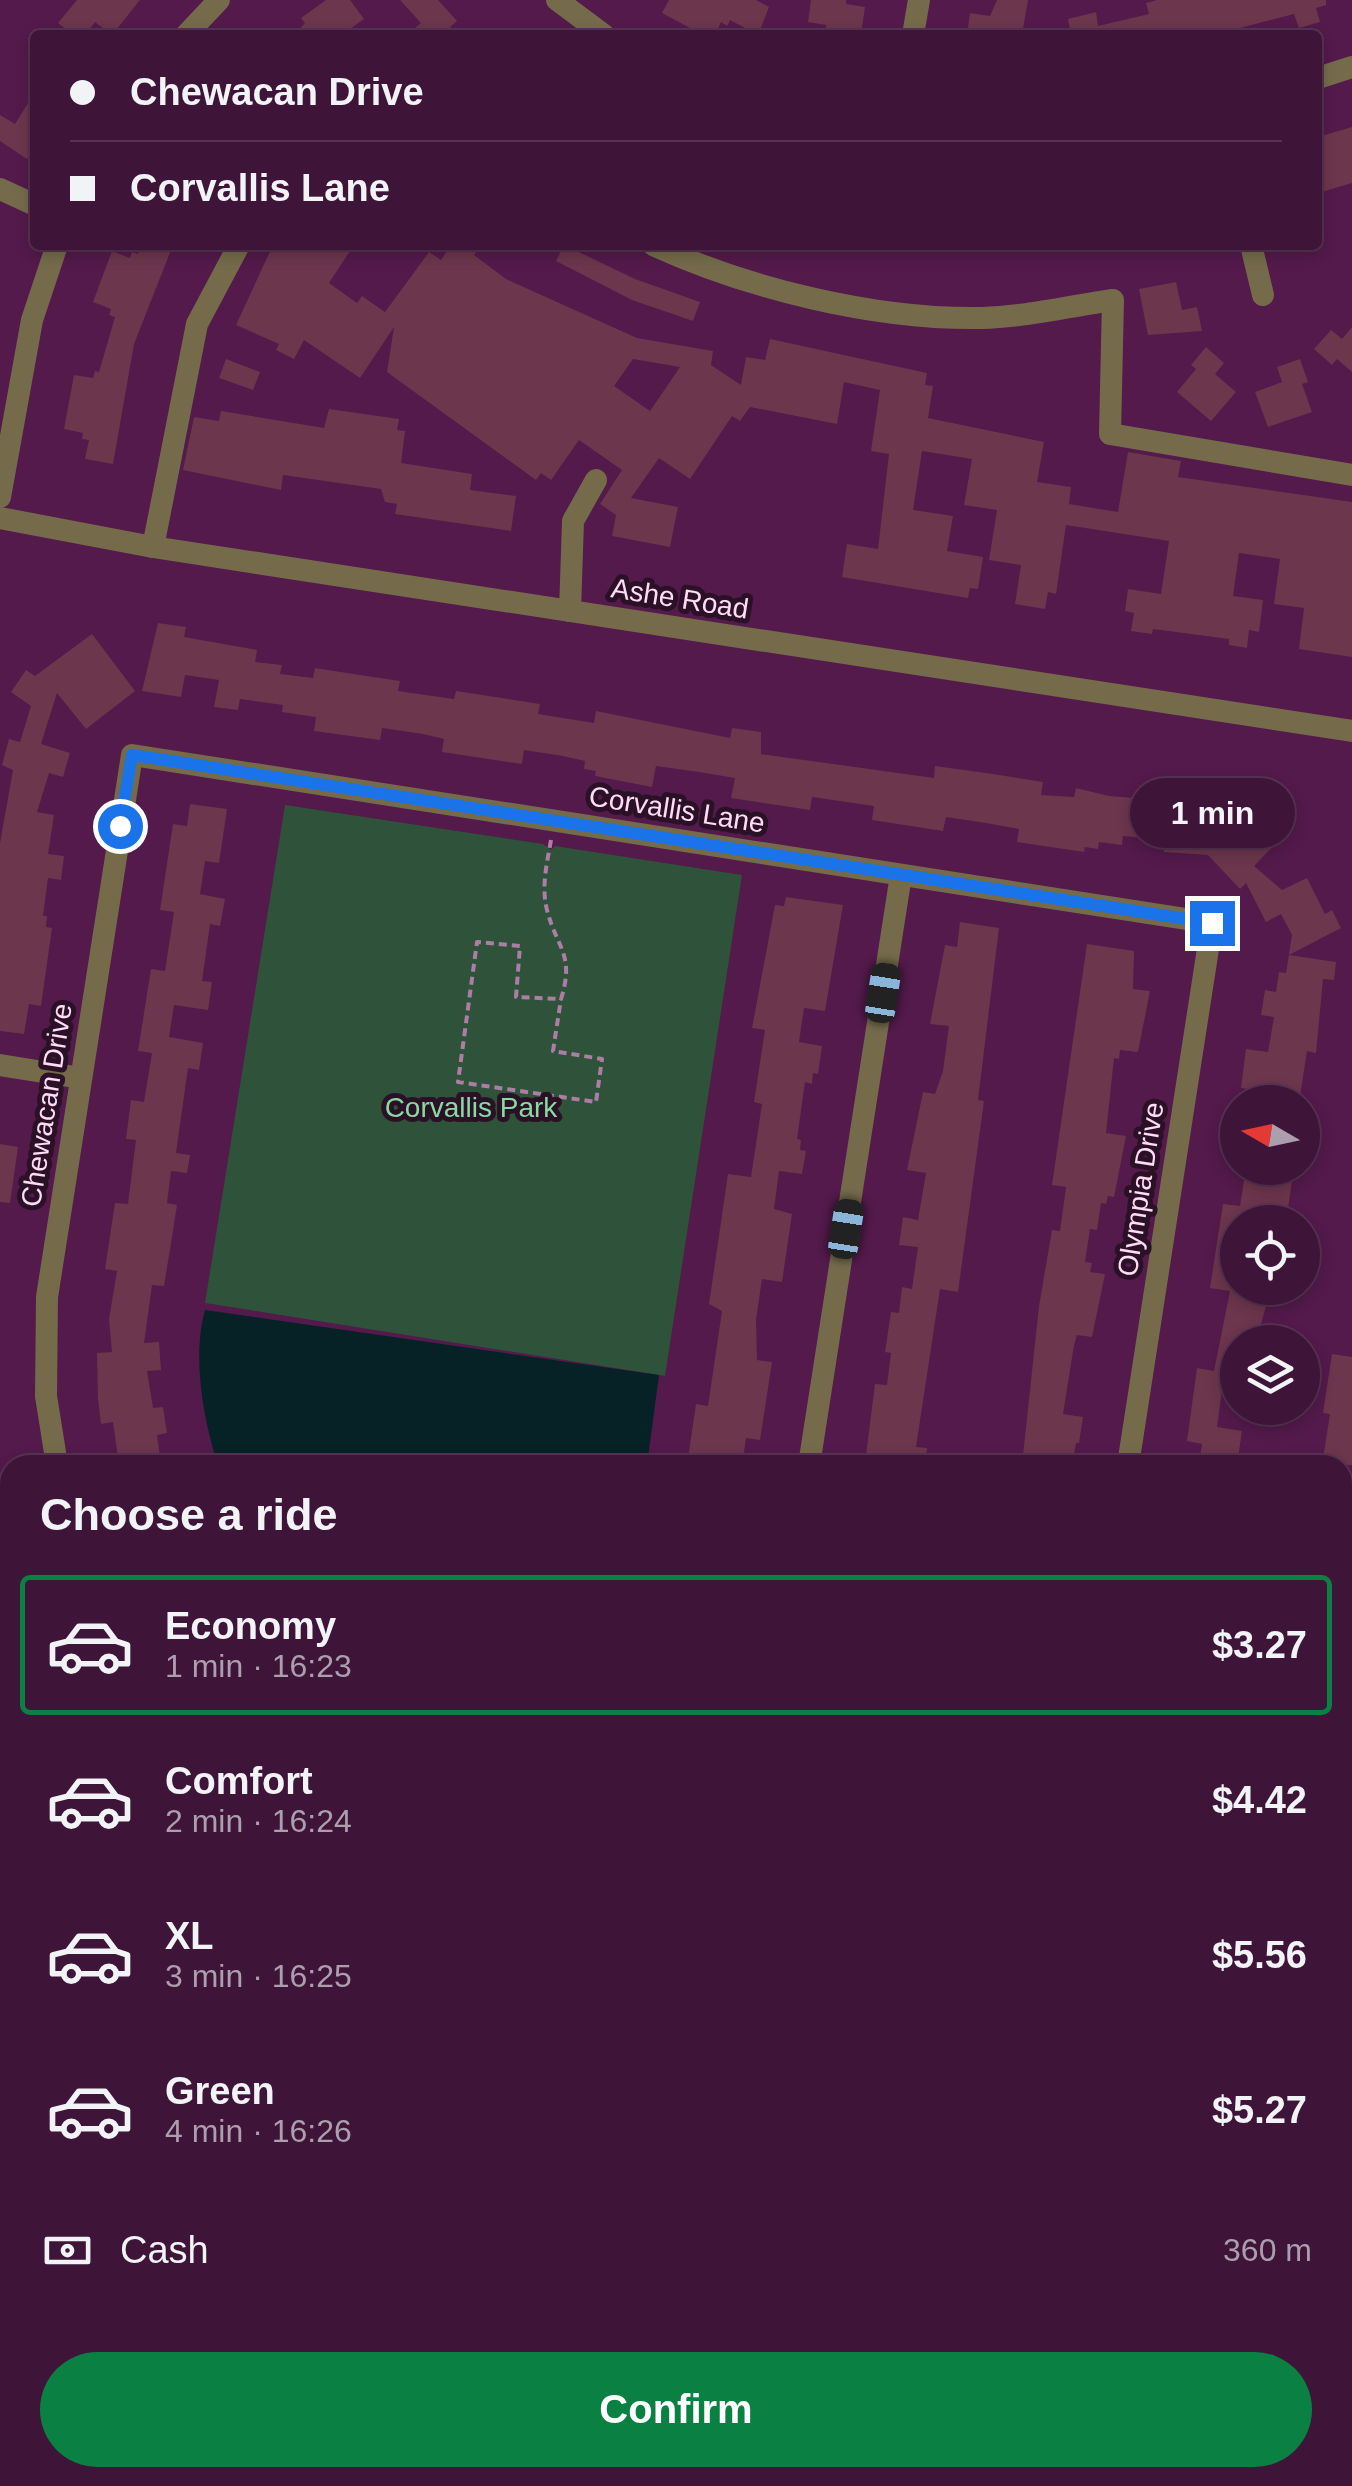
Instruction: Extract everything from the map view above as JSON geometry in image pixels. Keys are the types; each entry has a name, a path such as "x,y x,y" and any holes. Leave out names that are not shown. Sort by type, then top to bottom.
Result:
{"street":[{"path":"191,30 219,0"},
{"path":"557,0 597,30"},
{"path":"914,30 919,0"},
{"path":"1322,77 1352,67"},
{"path":"0,189 30,202"},
{"path":"0,497 28,336 55,250"},
{"path":"153,547 197,324 235,250"},
{"path":"663,250 696,265 828,304 982,318 1112,300 1110,434 1352,475"},
{"path":"1252,250 1264,295"},
{"path":"570,611 573,521 596,480"},
{"name":"Ashe Road","path":"0,518 153,547 1352,731"},
{"name":"Corvallis Lane","path":"132,755 1212,923"},
{"name":"Chewacan Drive","path":"55,1455 46,1396 47,1297 132,755"},
{"path":"811,1455 902,874"},
{"name":"Olympia Drive","path":"1130,1455 1212,923"},
{"path":"0,1065 81,1078"}],"path":[{"path":"555,820 544,893 547,912 568,962 562,999 553,1051 602,1059 596,1102 458,1082 478,941 520,946 516,998 562,999"}],"green space":[{"name":"Corvallis Park","path":"285,805 543,844 551,850 555,846 742,875 665,1376 205,1303"}],"shaded area":[{"path":"205,1310 659,1375 648,1455 215,1455 201,1388 201,1328"}],"building":[{"path":"77,0 140,0 116,30 105,30 95,22 89,30 67,30 58,23"},
{"path":"326,0 350,0 364,19 348,30 299,30 305,23 301,18"},
{"path":"400,0 438,0 457,21 450,27 453,30 413,30 421,23"},
{"path":"669,0 756,0 769,7 760,30 749,30 730,20 727,26 721,22 717,30 694,30 662,13"},
{"path":"811,0 846,0 846,4 865,7 862,30 826,30 826,25 808,22"},
{"path":"997,0 1028,0 1023,30 968,30 970,13 990,16"},
{"path":"1326,0 1326,5 1316,8 1320,22 1299,28 1294,14 1232,30 1070,30 1068,19 1096,12 1098,26 1149,14 1146,3"},
{"path":"30,100 27,159 0,141 0,115 15,124"},
{"path":"1352,127 1352,183 1322,192 1322,136"},
{"path":"140,250 171,250 134,344 113,464 85,459 89,440 82,439 83,433 64,429 74,375 93,378 95,371 99,372 115,317 109,315 111,309 93,302 112,251 130,258 132,252 138,254"},
{"path":"271,250 351,250 329,283 357,303 362,296 385,312 429,252 441,260 448,250 478,250 474,255 506,279 637,338 713,351 711,365 741,385 746,357 765,360 770,339 927,373 925,385 933,386 928,418 1044,442 1037,482 1071,487 1069,504 1118,512 1128,452 1181,461 1178,477 1352,502 1352,657 1299,649 1304,608 1274,604 1280,559 1239,553 1233,596 1263,600 1259,632 1249,630 1247,648 1229,645 1229,639 1153,629 1152,634 1131,631 1134,613 1125,611 1128,589 1161,594 1169,541 1066,525 1056,594 1048,592 1045,609 1015,604 1021,565 989,560 997,510 964,505 972,459 922,451 913,510 953,516 947,551 983,557 978,589 970,588 968,598 842,577 847,544 878,549 889,454 871,451 880,390 844,382 837,424 750,407 740,421 732,416 690,479 659,458 631,498 678,507 670,547 612,536 616,515 600,504 622,470 579,440 551,480 541,473 536,480 387,372 394,327 360,378 304,340 294,359 276,350 279,344 236,325","holes":["633,359 680,367 650,411 614,386"]},
{"path":"562,250 574,250 635,279 700,302 693,321 632,300 556,261"},
{"path":"1176,282 1182,310 1197,307 1202,331 1148,335 1139,289"},
{"path":"1352,327 1352,372 1337,359 1332,365 1314,349 1331,330 1342,339"},
{"path":"1206,347 1224,363 1215,374 1236,392 1211,421 1177,392 1196,369 1191,365"},
{"path":"226,359 260,372 253,390 219,378"},
{"path":"1300,359 1308,382 1302,384 1312,412 1268,427 1255,392 1282,382 1277,367"},
{"path":"329,409 399,419 397,430 405,431 401,463 472,474 470,490 516,496 511,531 395,514 397,504 385,502 381,489 283,475 281,490 183,470 194,417 219,421 221,411 324,428"},
{"path":"158,623 186,627 184,637 257,650 255,662 282,665 280,674 313,678 315,668 400,681 398,691 454,699 456,691 540,704 538,714 594,723 596,711 730,738 732,728 761,732 761,754 934,778 935,766 993,774 1043,782 1041,795 1074,797 1076,788 1109,796 1159,800 1185,806 1184,826 1213,828 1237,804 1276,843 1254,866 1282,890 1307,878 1325,914 1332,910 1341,928 1289,955 1336,962 1334,980 1323,979 1316,1053 1307,1051 1302,1085 1241,1085 1246,1049 1268,1052 1274,1017 1261,1015 1265,990 1276,992 1279,972 1286,973 1292,935 1281,914 1266,922 1246,883 1240,889 1208,855 1164,852 1165,840 1123,836 1122,845 1099,842 1098,849 1085,847 1084,852 1017,842 1019,829 986,823 946,817 943,831 872,820 874,806 812,797 810,810 731,798 735,778 699,772 656,766 652,787 595,776 596,771 584,769 585,761 563,756 524,750 522,764 442,752 444,739 423,734 382,728 380,740 314,731 316,717 282,712 283,705 240,699 238,710 214,707 219,680 185,675 181,697 142,691"},
{"path":"92,634 135,691 86,729 57,693 41,744 70,753 63,777 49,773 37,812 54,815 48,854 64,856 61,880 48,878 43,916 47,916 46,927 52,928 41,1006 29,1004 24,1034 0,1031 0,843 13,770 2,765 9,739 20,742 31,706 11,692 26,670 35,676"},
{"path":"190,804 227,809 219,863 205,861 200,894 225,899 220,926 210,924 202,981 212,982 208,1010 174,1005 169,1037 203,1043 199,1070 188,1068 176,1153 190,1155 187,1173 171,1171 167,1203 177,1205 173,1231 164,1286 152,1285 144,1343 159,1342 161,1370 147,1371 153,1408 163,1407 167,1433 157,1435 160,1455 118,1455 113,1422 101,1424 98,1399 97,1353 112,1352 109,1319 117,1271 105,1269 115,1203 128,1204 136,1140 126,1139 131,1100 144,1102 152,1053 138,1051 151,969 165,971 174,912 160,910 173,824 187,826"},
{"path":"786,897 843,905 825,1011 804,1008 799,1042 822,1046 818,1074 813,1073 812,1084 805,1082 797,1139 801,1140 800,1150 806,1151 802,1174 779,1171 774,1209 792,1214 782,1282 762,1279 756,1320 757,1360 772,1362 760,1440 746,1438 743,1455 688,1455 696,1404 708,1406 722,1311 709,1304 728,1174 751,1177 762,1104 754,1102 765,1030 752,1028 775,905 784,906"},
{"path":"960,922 999,928 978,1100 984,1101 958,1292 940,1289 916,1447 927,1448 926,1455 866,1455 875,1384 887,1385 891,1353 885,1352 891,1312 899,1313 902,1287 912,1289 918,1247 899,1245 903,1217 918,1220 926,1173 907,1170 923,1092 935,1094 943,1071 949,1026 930,1024 945,945 957,947"},
{"path":"1087,944 1134,951 1133,989 1150,991 1138,1052 1120,1050 1119,1059 1114,1058 1106,1133 1126,1136 1114,1197 1108,1196 1106,1204 1101,1203 1097,1230 1090,1229 1085,1262 1092,1263 1090,1272 1105,1274 1092,1337 1077,1335 1074,1345 1063,1414 1083,1417 1079,1443 1074,1455 1023,1455 1039,1306 1052,1230 1060,1231 1066,1187 1052,1185"},
{"path":"0,1144 18,1147 10,1203 0,1202"},
{"path":"1243,1185 1291,1185 1288,1205 1240,1205"},
{"path":"1220,1223 1220,1290 1210,1288"},
{"path":"1227,1305 1266,1305 1261,1325 1223,1325"},
{"path":"1220,1341 1217,1427 1242,1431 1238,1455 1200,1455 1202,1444 1187,1441 1197,1368 1214,1371"},
{"path":"1332,1354 1352,1357 1352,1455 1324,1455 1330,1414 1323,1413"}],"route":[{"path":"120,826 132,755 1212,923"}]}
